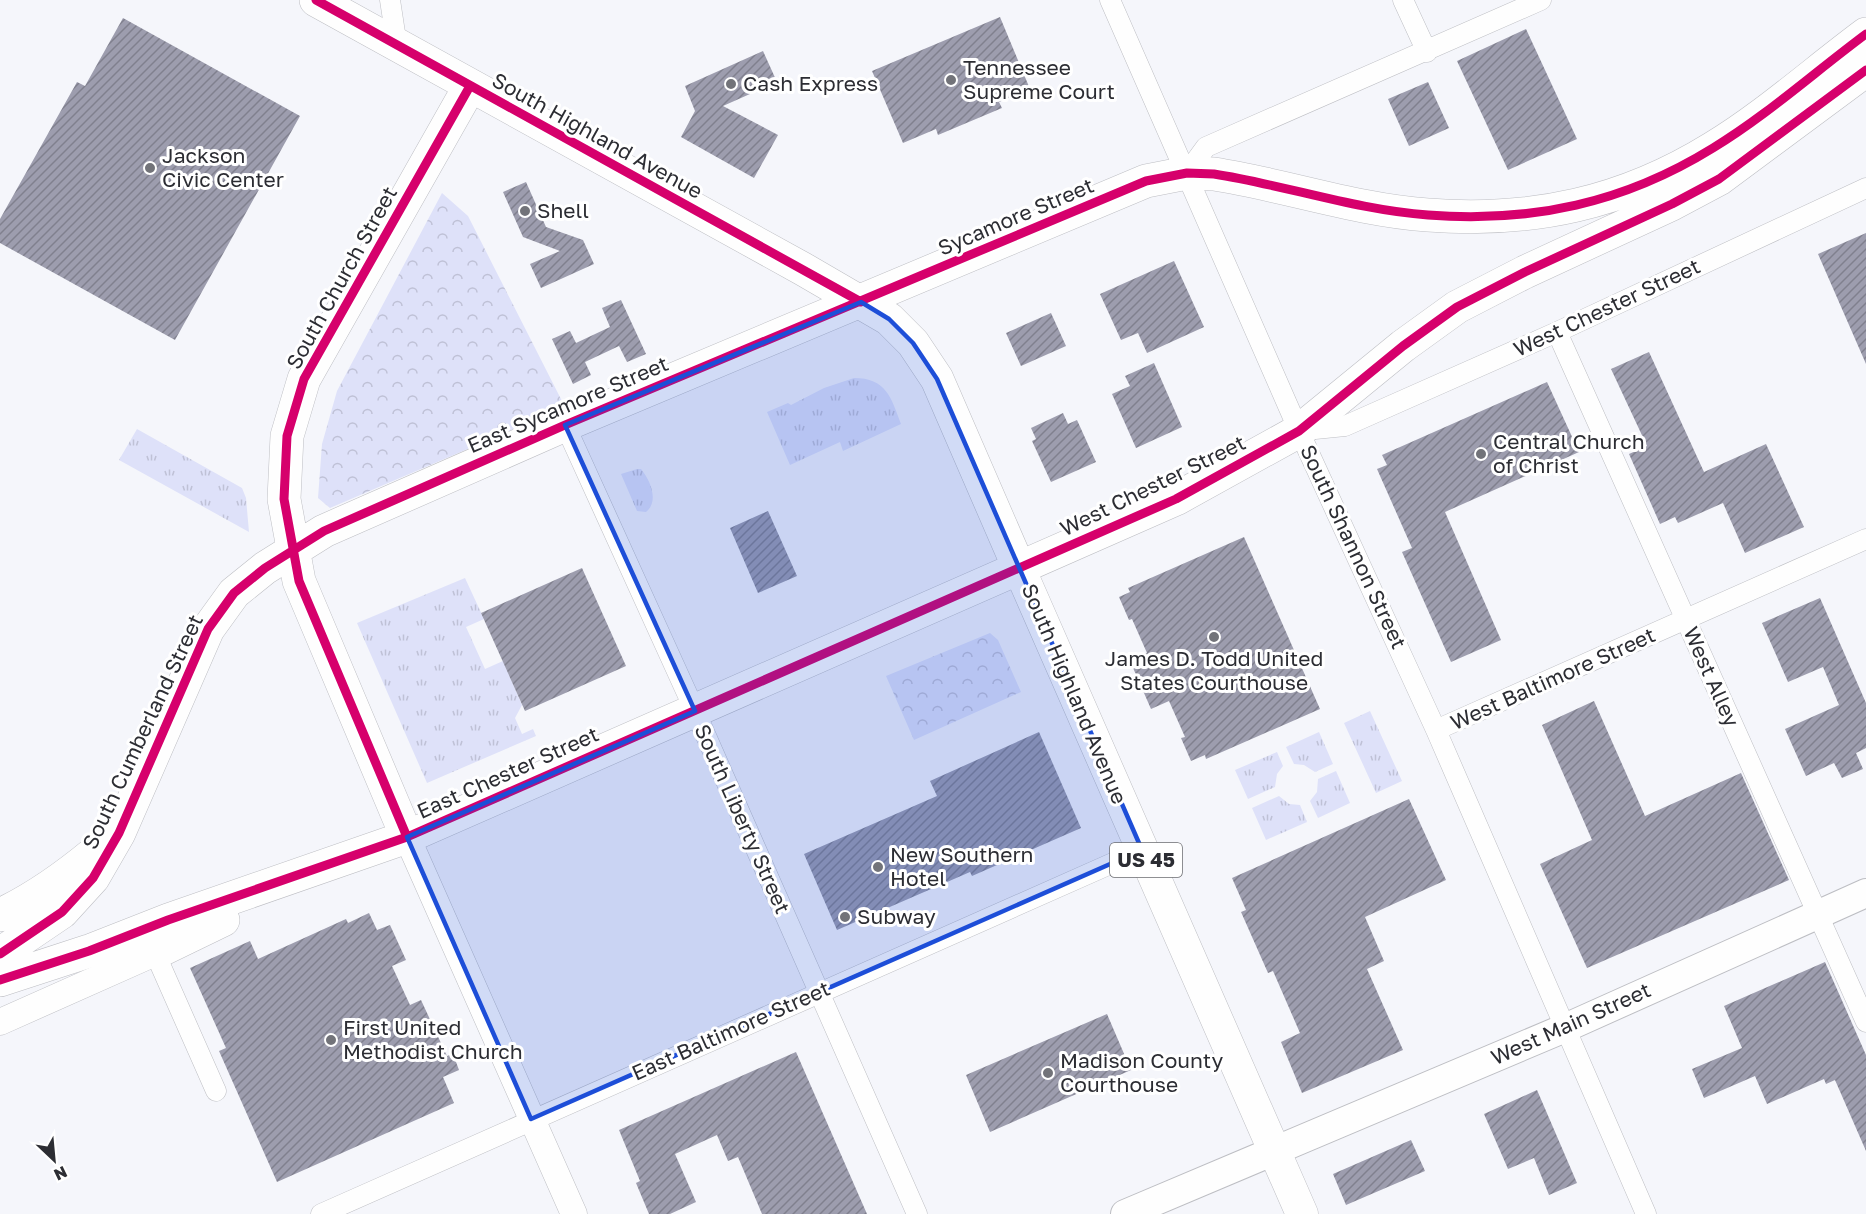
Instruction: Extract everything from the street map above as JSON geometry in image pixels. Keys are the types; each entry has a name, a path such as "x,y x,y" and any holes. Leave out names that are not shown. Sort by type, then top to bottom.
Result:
{"highway":[{"name":"South Highland Avenue","path":"316,0 889,319 913,343 937,379 1019,568"},
{"name":"Sycamore Street","path":"861,302 1146,181 1187,172 1251,180 1360,204 1427,215 1501,217 1556,211 1606,199 1649,182 1715,147 1866,34"},
{"path":"1299,430 1403,346 1457,307 1525,272 1672,204 1719,179 1866,70"},
{"name":"South Church Street","path":"407,837 304,595 292,550 284,499 287,436 304,379 470,86"},
{"name":"East Sycamore Street","path":"292,550 324,531 565,425 861,302"},
{"name":"West Chester Street","path":"1019,568 1176,500 1299,430"},
{"name":"South Cumberland Street","path":"0,954 62,912 93,878 119,833 208,629 234,593 292,550"},
{"name":"East Chester Street","path":"0,980 407,837 1019,568"},
{"path":"0,915 24,904 66,876 119,833"},
{"path":"155,953 340,861"}],"main road":[{"name":"South Highland Avenue","path":"1019,568 1274,1152"},
{"name":"West Main Street","path":"1125,1214 1240,1163 1274,1152 1565,1028 1866,892"},
{"name":"US 45","path":"1274,1152 1302,1214"}],"street":[{"path":"390,0 397,46"},
{"name":"South Shannon Street","path":"1110,0 1299,430 1436,730 1646,1214"},
{"path":"1403,0 1426,52"},
{"path":"1187,172 1206,147 1541,0"},
{"name":"West Chester Street","path":"1299,430 1345,426 1557,332 1866,188"},
{"name":"West Alley","path":"1557,332 1866,1022"},
{"name":"South Liberty Street","path":"565,425 695,711 917,1214"},
{"name":"West Baltimore Street","path":"1436,730 1686,621 1866,539"},
{"name":"South Church Street","path":"407,837 574,1214"},
{"name":"East Baltimore Street","path":"321,1214 1142,850"},
{"path":"0,1022 155,953 216,1091"}],"highlighted area":[{"path":"861,302 889,319 913,343 937,379 1142,850 531,1119 407,837 695,711 565,425"}],"green space":[{"path":"442,193 468,216 565,407 330,508 318,498 322,444 337,391"},
{"path":"854,378 873,381 880,385 894,405 901,424 843,451 840,442 790,465 767,412 788,403 791,405 824,388"},
{"path":"137,429 242,488 246,498 249,532 119,460"},
{"path":"641,469 645,474 652,491 652,503 646,512 637,511 621,474"},
{"path":"465,578 484,619 466,627 485,669 503,661 522,705 515,718 522,734 533,729 536,736 427,783 357,623"},
{"path":"990,633 998,640 1021,692 914,740 886,676"},
{"path":"1370,711 1402,781 1376,793 1344,723"},
{"path":"1319,732 1333,764 1315,772 1304,765 1294,764 1286,747"},
{"path":"1277,752 1283,766 1277,774 1275,787 1248,799 1235,770"},
{"path":"1336,771 1350,803 1318,818 1310,801 1317,792 1318,779"},
{"path":"1279,796 1289,804 1300,805 1307,822 1266,840 1252,808"}],"building":[{"name":"Tennessee Supreme Court","path":"1000,17 1030,89 999,102 1002,108 938,135 936,129 903,143 872,71"},
{"name":"Jackson Civic Center","path":"123,18 300,116 175,340 0,243 0,219 77,82 85,86"},
{"path":"1526,29 1577,139 1508,170 1457,61"},
{"path":"763,51 777,82 723,106 778,135 754,178 681,137 695,111 685,86"},
{"path":"1428,82 1449,128 1409,146 1388,99"},
{"path":"526,182 546,227 583,240 594,264 541,288 530,264 560,251 523,237 503,192"},
{"path":"1866,233 1866,364 1818,254"},
{"path":"1174,261 1204,327 1147,353 1138,333 1121,340 1100,294"},
{"path":"621,300 646,354 627,362 619,346 585,362 591,375 573,384 552,339 570,331 576,343 610,327 602,308"},
{"path":"1051,313 1066,346 1021,366 1006,333"},
{"path":"1649,352 1704,472 1766,444 1804,527 1745,553 1723,503 1678,523 1675,517 1660,524 1629,454 1647,446 1611,369"},
{"path":"1154,363 1182,427 1136,448 1112,394 1130,386 1125,376"},
{"name":"Central Church of Christ","path":"1547,382 1579,452 1445,512 1501,640 1451,662 1402,552 1412,548 1377,469 1387,465 1382,455"},
{"path":"1063,413 1068,424 1077,420 1096,462 1051,482 1032,441 1036,439 1031,428"},
{"path":"768,511 797,576 758,593 730,528"},
{"name":"James D. Todd United States Courthouse","path":"1244,537 1320,709 1206,759 1205,755 1191,761 1181,738 1185,737 1169,701 1151,709 1130,661 1147,653 1119,597 1130,592 1128,588"},
{"path":"582,568 626,666 525,711 481,613"},
{"path":"1820,598 1866,703 1866,748 1856,753 1863,769 1842,778 1834,763 1806,776 1785,729 1839,705 1823,667 1788,682 1762,623"},
{"path":"1594,701 1645,816 1741,773 1789,880 1587,968 1540,864 1592,840 1542,725"},
{"path":"1039,732 1081,828 972,876 970,872 837,930 804,854 937,796 930,781"},
{"path":"1409,799 1446,880 1365,917 1384,961 1367,969 1403,1050 1302,1093 1281,1042 1300,1033 1273,971 1268,973 1241,912 1246,910 1232,878"},
{"name":"First United Methodist Church","path":"369,913 377,930 390,925 406,960 392,966 410,1005 421,1000 447,1056 453,1054 459,1070 443,1077 454,1103 277,1182 219,1051 226,1048 190,968 250,941 258,959 346,919 348,923"},
{"path":"1825,962 1866,1055 1866,1151 1835,1080 1826,1084 1824,1079 1767,1104 1755,1076 1704,1098 1692,1069 1742,1048 1724,1006"},
{"name":"Madison County Courthouse","path":"1107,1014 1131,1070 990,1132 966,1075"},
{"path":"796,1052 867,1214 762,1214 738,1157 728,1161 717,1135 675,1154 696,1202 670,1214 649,1214 636,1183 640,1181 619,1130"},
{"path":"1537,1090 1577,1183 1549,1195 1534,1158 1508,1169 1484,1114"},
{"path":"1411,1140 1425,1171 1346,1205 1333,1174"}],"cycle path":[{"path":"316,0 861,302"},
{"path":"0,954 62,912 93,878 119,833 208,629 234,593 265,568 324,531 565,425 1146,181 1187,173 1214,174 1347,203 1428,215 1504,216 1576,205 1646,183 1713,148 1772,108 1866,34"},
{"path":"0,980 89,951 168,920 407,837 1176,499 1299,431 1403,346 1457,307 1525,272 1672,204 1719,179 1866,70"},
{"path":"407,837 299,581 284,499 287,436 304,379 470,86"}],"place":[{"name":"Tennessee Supreme Court","path":"951,80"},
{"name":"Cash Express","path":"731,84"},
{"name":"Jackson Civic Center","path":"150,168"},
{"name":"Shell","path":"525,211"},
{"name":"Central Church of Christ","path":"1481,454"},
{"name":"James D. Todd United States Courthouse","path":"1214,637"},
{"name":"New Southern Hotel","path":"878,867"},
{"name":"Subway","path":"845,917"},
{"name":"First United Methodist Church","path":"331,1040"},
{"name":"Madison County Courthouse","path":"1048,1073"}]}
